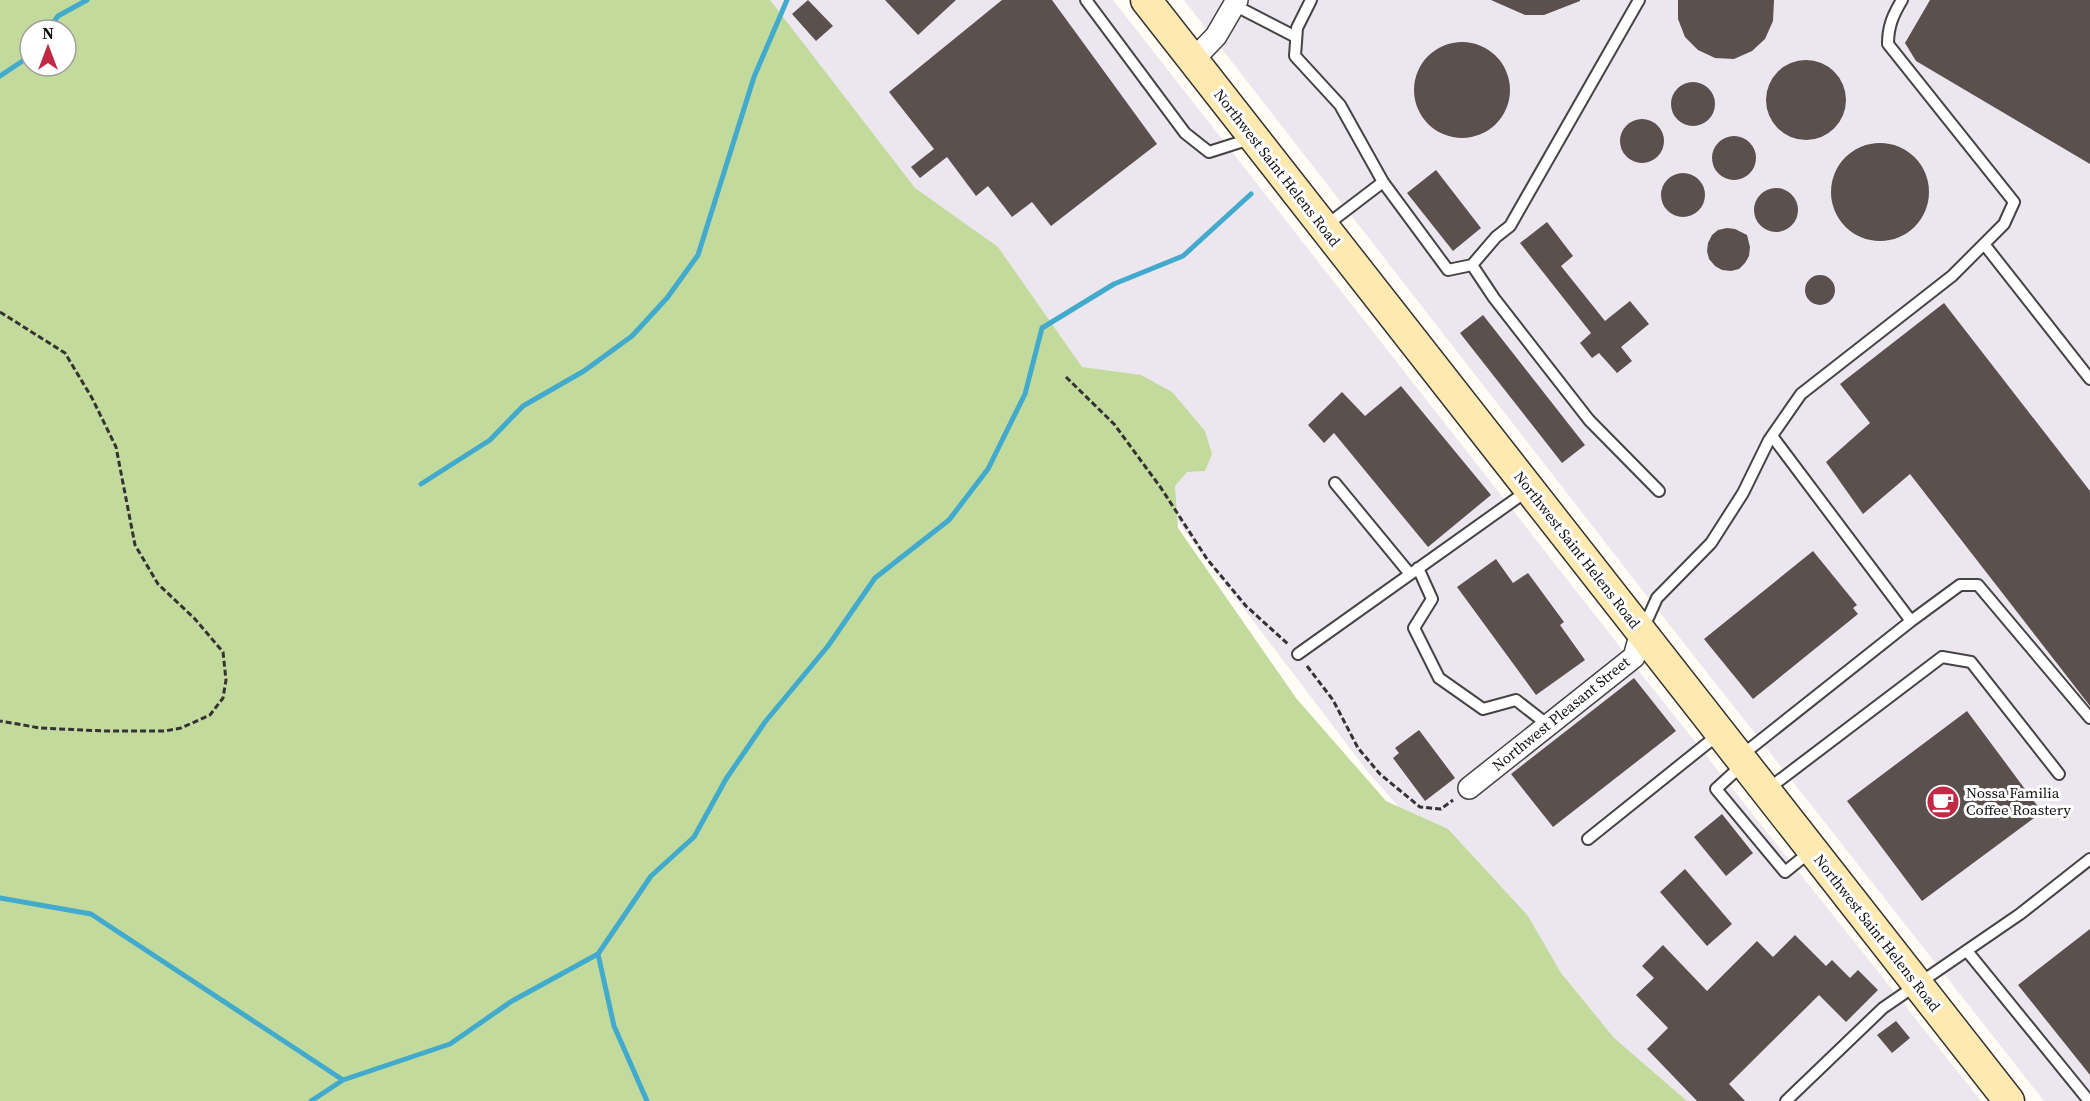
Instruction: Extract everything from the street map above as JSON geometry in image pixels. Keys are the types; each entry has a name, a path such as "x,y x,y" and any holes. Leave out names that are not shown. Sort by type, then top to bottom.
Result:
{"main road":[{"name":"Northwest Saint Helens Road","path":"1146,0 1918,985 2000,1095"}],"street":[{"path":"1193,60 1216,36 1235,2"},
{"name":"Northwest Pleasant Street","path":"1469,788 1634,657 1641,632"}],"lane":[{"path":"1086,0 1185,133 1209,152 1254,138"},
{"path":"1311,0 1297,28 1295,56 1340,105 1383,182 1448,270 1472,265 1496,237 1510,226 1639,0"},
{"path":"1641,632 1657,598 1711,543 1743,493 1772,436 1801,394 1952,276 2004,224 2014,202 1888,44 1890,20 1902,0"},
{"path":"1235,2 1296,37"},
{"path":"1324,227 1383,182"},
{"path":"1984,244 2090,379"},
{"path":"1472,265 1494,298 1589,420 1659,491"},
{"path":"1772,436 1911,621"},
{"path":"1335,483 1414,571 1432,599 1414,628 1439,678 1483,709 1516,700 1548,725"},
{"path":"1298,654 1530,489"},
{"path":"1812,850 1785,872 1716,789 1742,760 1911,621 1960,585 1978,585 2090,718"},
{"path":"1766,791 1942,657 1971,662 2059,774"},
{"path":"1588,839 1720,733"},
{"path":"1786,1101 1883,1008 2020,914 2090,859"},
{"path":"1968,951 2089,1101"}],"path":[{"path":"0,312 65,353 92,398 116,447 135,545 158,584 195,618 223,652 226,680 223,698 210,715 174,730 105,731 40,728 0,721"},
{"path":"1066,376 1114,424 1161,488 1207,559 1240,598 1298,654 1333,700 1358,748 1380,774 1420,807 1441,808 1469,788"}],"shaded area":[{"path":"767,0 1113,0 1642,675 1981,1101 1675,1101 1606,1044 1368,772 1172,514 860,126"},
{"path":"1184,0 2090,0 2090,1101 2044,1101 1643,591"}],"green space":[{"path":"0,0 770,0 915,188 998,247 1082,367 1141,375 1172,392 1205,431 1212,454 1205,471 1187,472 1175,486 1178,528 1296,698 1386,801 1448,829 1528,916 1561,973 1614,1038 1687,1101 0,1101"}],"building":[{"path":"808,0 833,26 816,41 792,14"},
{"path":"885,0 956,0 918,35"},
{"path":"1002,0 1052,0 1157,144 1051,226 1032,202 1012,217 988,186 976,196 947,157 920,178 911,167 934,149 889,92"},
{"path":"1491,0 1580,1 1544,15 1525,15"},
{"path":"1678,0 1774,0 1773,21 1765,39 1752,51 1734,59 1715,58 1698,50 1685,37 1678,19"},
{"path":"1930,0 2090,0 2090,164 1916,61 1905,43"},
{"path":"1462,42 1480,46 1496,56 1506,72 1510,90 1506,108 1496,124 1480,134 1462,138 1444,134 1428,124 1418,108 1414,90 1418,72 1428,56 1444,46"},
{"path":"1806,60 1821,63 1834,72 1843,85 1846,100 1843,115 1834,128 1821,137 1806,140 1791,137 1778,128 1769,115 1766,100 1769,85 1778,72 1791,63"},
{"path":"1693,82 1708,89 1715,104 1708,119 1693,126 1678,119 1671,104 1678,89"},
{"path":"1642,119 1657,126 1664,141 1657,156 1642,163 1627,156 1620,141 1627,126"},
{"path":"1734,136 1749,143 1756,158 1749,173 1734,180 1719,173 1712,158 1719,143"},
{"path":"1870,143 1890,143 1915,157 1926,173 1929,192 1926,211 1915,227 1890,241 1870,241 1853,233 1839,219 1831,202 1831,182 1839,165 1853,151"},
{"path":"1436,170 1481,228 1453,251 1407,193"},
{"path":"1683,173 1698,180 1705,195 1698,210 1683,217 1668,210 1661,195 1668,180"},
{"path":"1776,188 1791,195 1798,210 1791,225 1776,232 1761,225 1754,210 1761,195"},
{"path":"1547,222 1573,256 1561,266 1605,321 1630,301 1649,324 1621,347 1632,361 1617,373 1599,353 1592,358 1580,343 1591,333 1520,243"},
{"path":"1727,228 1747,235 1750,247 1745,263 1739,269 1731,271 1715,266 1709,259 1707,251 1712,235 1718,230"},
{"path":"1820,275 1831,279 1835,290 1831,301 1820,305 1809,301 1805,290 1809,279"},
{"path":"1944,303 2090,491 2090,706 1910,474 1863,514 1826,462 1870,423 1840,384"},
{"path":"1483,315 1585,445 1562,463 1460,333"},
{"path":"1401,386 1491,495 1428,547 1334,433 1324,443 1308,425 1342,392 1365,416"},
{"path":"1813,551 1857,605 1853,608 1858,614 1753,699 1704,639"},
{"path":"1496,559 1513,583 1528,573 1564,622 1560,625 1585,660 1536,695 1457,587"},
{"path":"1634,678 1676,731 1553,827 1511,774"},
{"path":"1967,711 2042,812 1922,901 1847,801"},
{"path":"1419,730 1455,778 1425,801 1393,758 1399,753 1395,748"},
{"path":"1722,814 1753,853 1726,876 1694,837"},
{"path":"1685,869 1732,924 1707,946 1660,892"},
{"path":"2090,929 2090,1075 2018,985"},
{"path":"1795,935 1826,966 1832,960 1850,978 1858,970 1878,990 1846,1022 1819,995 1729,1084 1745,1101 1697,1101 1647,1049 1668,1028 1636,995 1654,978 1642,966 1663,945 1707,991 1757,941 1773,957"},
{"path":"1896,1021 1910,1038 1892,1053 1877,1035"}],"waterway":[{"path":"57,18 87,0"},
{"path":"421,484 490,440 523,406 584,371 632,336 667,298 698,255 754,77 787,0"},
{"path":"0,76 18,64"},
{"path":"0,898 91,914 343,1080 450,1044 512,1001 598,954 651,876 694,837 726,779 765,722 828,646 875,578 949,520 988,469 1025,394 1042,328 1114,284 1183,256 1251,194"},
{"path":"598,954 614,1026 647,1101"},
{"path":"311,1101 343,1080"}],"place":[{"name":"Nossa Familia Coffee Roastery","path":"1943,802"}]}
